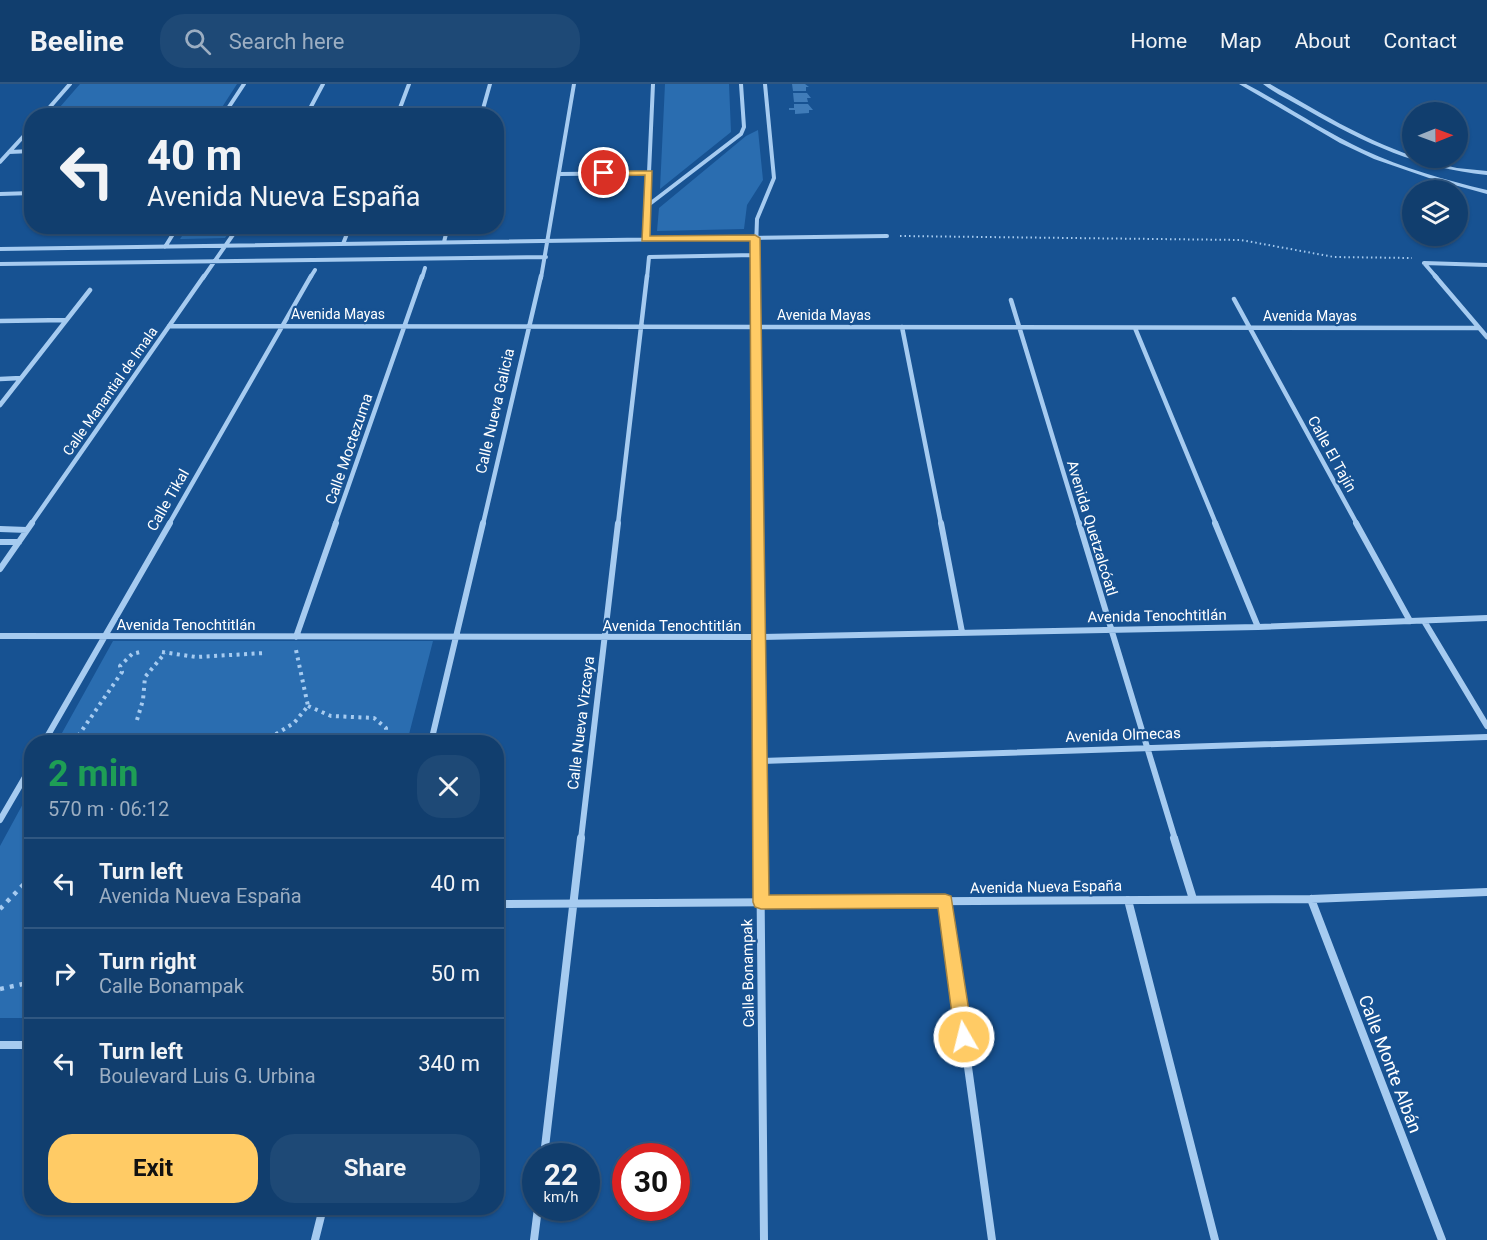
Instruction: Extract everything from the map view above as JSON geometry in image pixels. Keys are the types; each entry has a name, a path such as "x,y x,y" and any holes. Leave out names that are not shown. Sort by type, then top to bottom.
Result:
{"street":[{"path":"49,108 70,84"},
{"path":"229,108 244,84"},
{"path":"310,108 323,84"},
{"path":"400,108 409,84"},
{"path":"483,108 490,84"},
{"name":"Calle Nueva Galicia","path":"433,735 546,257 574,84"},
{"path":"645,239 653,84"},
{"path":"647,207 741,134 744,127 741,84"},
{"name":"Calle Bonampak","path":"764,1240 755,238 757,219 774,178 765,84"},
{"path":"1242,84 1323,131 1375,157 1429,176 1487,192"},
{"path":"1266,84 1374,143 1443,168 1487,173"},
{"path":"0,162 24,136"},
{"path":"9,152 24,151"},
{"path":"560,174 649,172"},
{"path":"0,194 24,193"},
{"path":"165,247 173,234"},
{"name":"Calle Manantial de Imala","path":"0,569 233,234"},
{"path":"343,244 347,234"},
{"path":"444,242 446,234"},
{"path":"0,249 887,236"},
{"name":"Calle Nueva Vizcaya","path":"546,1143 649,257 755,255"},
{"path":"0,264 546,257"},
{"path":"1424,263 1487,265"},
{"path":"1424,263 1487,337"},
{"name":"Calle Moctezuma","path":"296,637 425,268"},
{"name":"Calle Tikal","path":"48,735 315,270"},
{"path":"0,405 90,290"},
{"name":"Calle El Tajín","path":"1234,299 1410,621"},
{"name":"Avenida Quetzalcóatl","path":"1011,300 1193,899"},
{"path":"0,321 66,320"},
{"name":"Avenida Mayas","path":"169,326 1479,328"},
{"path":"902,327 962,632"},
{"path":"1135,328 1258,627"},
{"path":"0,379 21,378"},
{"path":"0,530 27,530"},
{"path":"0,542 19,542"},
{"name":"Avenida Tenochtitlán","path":"0,636 105,638 758,637 1258,627 1487,618"},
{"path":"1424,621 1487,726"},
{"name":"Avenida Olmecas","path":"760,761 1487,737"},
{"path":"0,819 24,778"},
{"name":"Avenida Nueva España","path":"504,904 1311,899 1487,892"},
{"name":"Calle Monte Albán","path":"1311,899 1442,1240"},
{"path":"1128,900 1215,1240"},
{"path":"945,901 992,1240"},
{"path":"0,1045 24,1045"},
{"path":"315,1240 321,1215"},
{"path":"534,1240 536,1221"}],"path":[{"path":"887,236 1241,240 1334,257 1413,258 1424,263"},
{"path":"137,720 143,700 145,677 165,653 191,637"},
{"path":"296,637 296,651 308,706"},
{"path":"79,735 122,672 120,666 132,654 151,649"},
{"path":"158,651 196,657 273,652"},
{"path":"285,651 296,651"},
{"path":"274,735 294,723 308,706"},
{"path":"308,706 331,716 374,718 386,729 386,735"},
{"path":"0,909 24,884"},
{"path":"0,989 24,984"}],"shaded area":[{"path":"80,84 237,84 222,108 59,108"},
{"path":"665,84 729,84 731,132 660,189"},
{"path":"758,130 763,180 747,205 744,229 657,231 659,208 746,136"},
{"path":"183,234 228,234 225,238 180,239"},
{"path":"113,641 433,641 409,735 61,735"},
{"path":"24,802 24,1018 0,1018 0,846"}],"building":[{"path":"792,84 805,84 809,87 806,87 806,91 793,91"},
{"path":"793,93 807,93 811,98 807,98 808,102 794,102"},
{"path":"794,104 808,104 813,110 809,110 809,113 795,114 795,110 789,110 789,108 794,108"}],"route":[{"path":"604,173 649,172 645,239 755,238 761,902 945,901 964,1037"}]}
